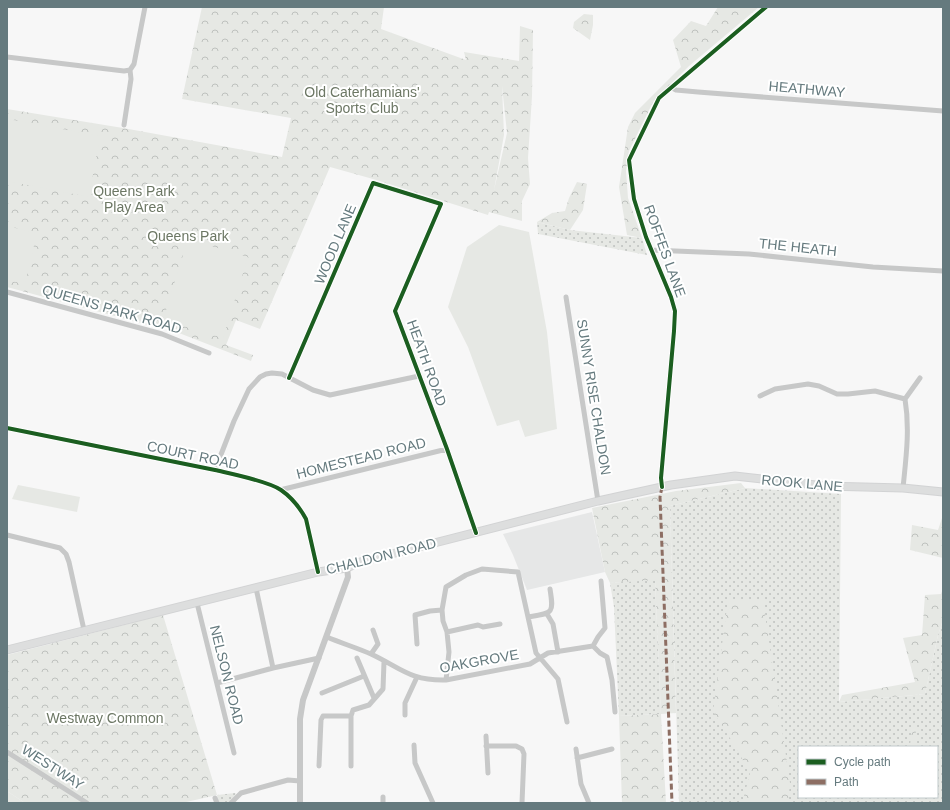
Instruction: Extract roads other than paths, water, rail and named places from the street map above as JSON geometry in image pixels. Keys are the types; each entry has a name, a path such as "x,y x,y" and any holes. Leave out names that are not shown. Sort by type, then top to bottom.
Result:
{"main road":[{"name":"ROOK LANE","path":"662,486 735,476 826,486 903,488 943,492"},
{"name":"CHALDON ROAD","path":"7,650 318,572 347,568 360,562 662,486"}],"street":[{"path":"124,125 131,79 130,70 134,64 145,7"},
{"name":"ROFFES LANE","path":"662,486 661,478 675,311 671,297 651,250 634,199 629,160 659,98 670,87 766,7"},
{"path":"7,57 124,71 130,70"},
{"name":"HEATHWAY","path":"670,87 676,90 943,112"},
{"name":"WOOD LANE","path":"289,378 373,183 441,204"},
{"name":"HEATH ROAD","path":"441,204 395,311 447,449 476,533"},
{"name":"THE HEATH","path":"651,250 749,254 873,267 943,270"},
{"name":"QUEENS PARK ROAD","path":"7,292 162,334 209,353"},
{"name":"SUNNY RISE CHALDON","path":"566,297 598,501"},
{"path":"215,470 234,421 249,389 260,377 272,373 282,374 313,390 330,395 419,376"},
{"path":"903,488 908,429 905,399 920,378"},
{"path":"760,396 775,389 808,384 819,386 837,394 875,391 905,399"},
{"name":"COURT ROAD","path":"7,428 240,475 280,490 291,499 306,519 318,572"},
{"name":"HOMESTEAD ROAD","path":"280,490 447,449"},
{"path":"7,535 64,550 69,562 84,630"},
{"path":"300,803 301,709 348,577 347,568"},
{"path":"446,680 449,652 447,632 443,621 442,610 446,587 459,579 482,569 518,572 536,653 558,679 567,722"},
{"path":"601,581 605,628 593,646 607,657 612,680 615,712"},
{"path":"256,588 273,668"},
{"path":"528,617 548,614 552,610 550,589"},
{"name":"NELSON ROAD","path":"197,603 234,753"},
{"path":"417,644 415,615 430,611 442,610"},
{"path":"548,614 552,624 558,652"},
{"path":"447,632 478,625 483,627 500,624"},
{"path":"371,654 378,644 373,630"},
{"name":"OAKGROVE","path":"327,637 371,654 406,674 417,678 432,680 446,680 530,664 548,653 593,646"},
{"path":"217,683 273,668 319,658"},
{"path":"357,658 374,698"},
{"path":"350,766 351,716 353,710 369,705 382,689 384,662"},
{"path":"322,693 364,676"},
{"path":"405,714 405,703 417,678"},
{"path":"319,766 321,720 323,716 351,716"},
{"path":"486,736 488,774"},
{"path":"414,745 415,763 433,803"},
{"path":"486,746 516,746 522,749 524,754 522,803"},
{"path":"576,749 581,784 589,803"},
{"path":"577,758 612,749"},
{"name":"WESTWAY","path":"7,752 87,803"},
{"path":"231,803 241,793 288,780 300,781"}],"park label":[{"name":"Old Caterhamians' Sports Club","path":"362,100"},
{"name":"Queens Park Play Area","path":"134,200"},
{"name":"Queens Park","path":"188,236"},
{"name":"Westway Common","path":"105,718"}]}
